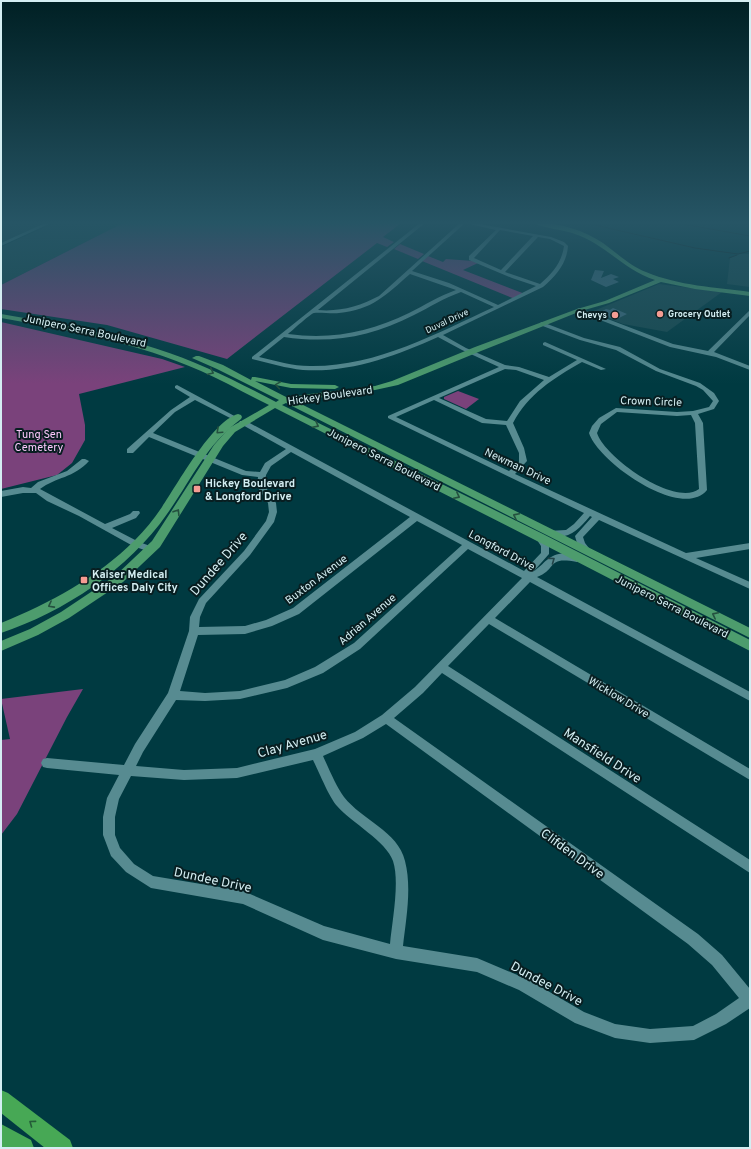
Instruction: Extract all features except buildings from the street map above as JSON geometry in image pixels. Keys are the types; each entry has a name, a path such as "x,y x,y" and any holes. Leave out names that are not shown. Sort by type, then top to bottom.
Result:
{"highway":[{"path":"1,1100 62,1148"},
{"path":"1,1135 23,1148"}],"main road":[{"name":"Hickey Boulevard","path":"579,310 587,304 652,277 660,278"},
{"path":"657,277 750,294"},
{"name":"Hickey Boulevard","path":"286,400 386,386 542,324 579,310 602,304 660,278"},
{"path":"660,278 750,290"},
{"name":"Junipero Serra Boulevard","path":"1,313 109,334 169,349 220,367 291,412 539,537 584,556 750,633"},
{"name":"Junipero Serra Boulevard","path":"1,316 83,331 136,344 191,364 257,395 274,400 286,400 551,533 584,556 750,646"},
{"path":"220,367 254,379 279,385 345,388"},
{"name":"Hickey Boulevard","path":"1,628 53,604 84,586 107,570 136,544 146,535 164,513 210,441 226,426 240,421 274,400 296,392 345,388 421,372"},
{"path":"309,412 315,402 333,394"},
{"path":"257,395 256,411 274,410 291,412"},
{"name":"Hickey Boulevard","path":"1,646 49,624 82,605 119,579 156,544 219,444 240,421"}],"street":[{"path":"284,335 357,277"},
{"path":"314,311 334,313 353,309 381,297 404,277"},
{"path":"427,277 499,307"},
{"path":"515,277 541,286"},
{"name":"Duval Drive","path":"284,335 254,358 286,365 316,368 347,366 372,362 438,335 499,307 541,286 551,277"},
{"path":"284,335 319,340 350,337 386,325 409,315 437,299 461,290"},
{"path":"579,310 672,346 710,353 750,368"},
{"path":"710,353 750,312"},
{"name":"Crown Circle","path":"542,324 570,335 576,332 582,333 587,336 586,340 612,346 657,369 708,390 716,401 712,408 693,413 676,414 616,410 609,413 595,426 593,432 595,438 611,459 620,466 641,480 655,487 671,494 688,497 698,494 704,487 699,423 693,413"},
{"path":"438,335 504,367 517,368 549,379"},
{"path":"545,344 603,369"},
{"path":"510,475 524,460 522,451 508,423 514,411 524,399 549,379 582,360"},
{"name":"Newman Drive","path":"504,367 390,417 510,475 750,586"},
{"name":"Longford Drive","path":"177,387 466,545 529,577 750,697"},
{"path":"130,451 179,406 196,397"},
{"path":"434,398 485,421 508,423"},
{"path":"148,434 192,453 250,474 262,475 268,465 291,449"},
{"path":"33,490 41,484 70,472 84,461"},
{"name":"Dundee Drive","path":"262,475 261,486 272,503 273,512 270,522 247,553 202,601 195,617 194,631 173,695 139,748 113,798 109,835 115,852 130,868 151,882 243,898 323,933 396,952 477,965 524,985 580,1018 615,1031 650,1036 694,1033 721,1019 749,999"},
{"path":"1,494 15,491 38,491 50,499 82,514 136,544 150,549"},
{"path":"551,533 561,534 571,532 589,512"},
{"path":"106,527 133,516 136,513"},
{"path":"584,556 580,536 598,516"},
{"name":"Buxton Avenue","path":"194,631 245,630 269,623 296,611 416,517"},
{"name":"Clay Avenue","path":"529,577 528,571 545,554 546,550 539,537"},
{"name":"Adrian Avenue","path":"173,695 205,697 240,695 287,684 319,670 357,646 466,545"},
{"path":"687,556 750,546"},
{"name":"Clay Avenue","path":"47,763 184,775 237,773 316,754 359,735 386,718 419,690 529,577 536,575 552,558 563,555 584,556"},
{"name":"Wicklow Drive","path":"489,619 750,775"},
{"name":"Mansfield Drive","path":"441,667 750,867"},
{"name":"Clifden Drive","path":"386,718 693,939 717,960 749,999"},
{"path":"316,754 340,801 361,821 389,843 399,860 402,884 396,952"}],"shaded area":[{"path":"1,277 17,277 1,285"},
{"path":"728,277 750,277 750,287 727,284"},
{"path":"659,284 722,292 667,332 623,324 591,312"}],"green space":[{"path":"17,277 334,277 227,359 107,325 1,309 1,285"},
{"path":"460,277 480,277 525,294 515,299"},
{"name":"Tung Sen Cemetery","path":"1,322 162,359 185,367 79,394 85,425 85,440 72,463 57,475 1,489"},
{"path":"458,391 479,399 466,409 444,399 444,397"},
{"path":"83,689 17,814 1,835 1,740 10,739 1,699"}],"place":[{"name":"Grocery Outlet","path":"660,314"},
{"name":"Chevys","path":"615,315"},
{"name":"Hickey Boulevard & Longford Drive","path":"197,489"},
{"name":"Kaiser Medical Offices Daly City","path":"84,580"}]}
